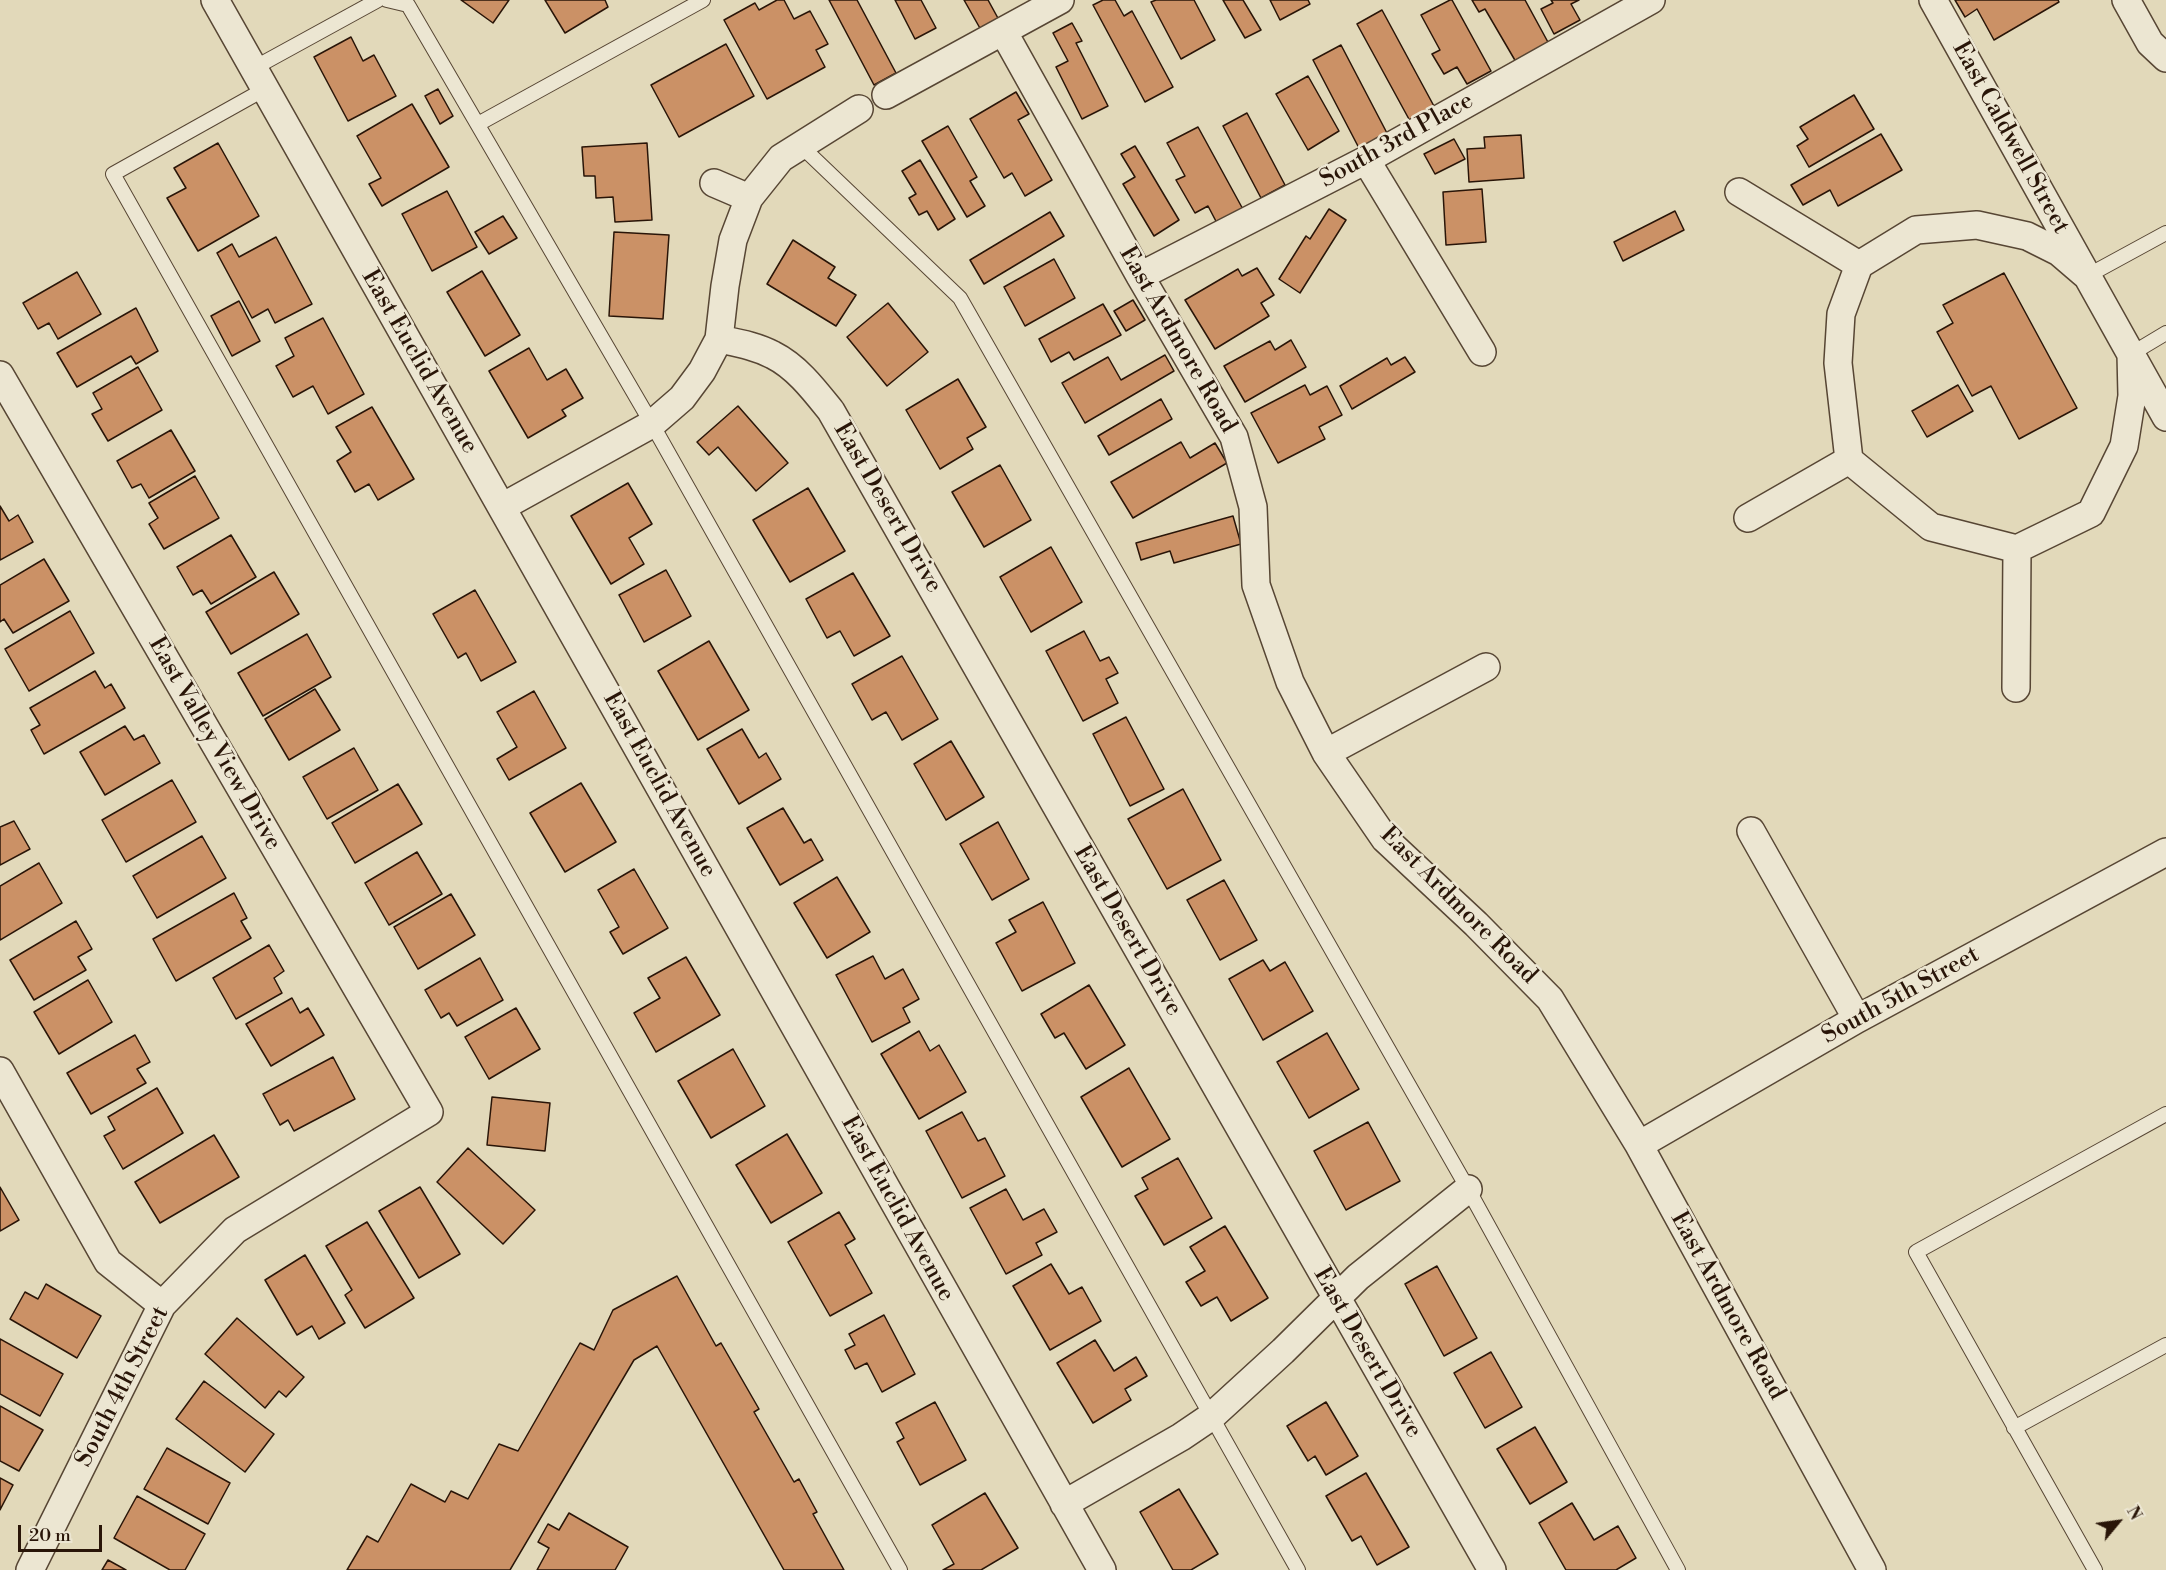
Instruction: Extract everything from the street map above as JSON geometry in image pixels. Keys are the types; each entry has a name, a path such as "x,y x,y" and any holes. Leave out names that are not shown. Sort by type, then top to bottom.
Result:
{"street":[{"name":"East Euclid Avenue","path":"215,0 1102,1570"},
{"path":"886,95 1060,0"},
{"name":"South 3rd Place","path":"1140,276 1366,160 1651,0"},
{"name":"East Caldwell Street","path":"1933,0 2166,417"},
{"path":"2126,0 2150,42 2166,58"},
{"name":"East Ardmore Road","path":"1003,31 1140,276 1234,437 1253,507 1256,585 1290,682 1326,753 1385,839 1476,924 1550,999 1639,1145 1872,1570"},
{"path":"502,507 652,424 682,398 702,371 719,339 733,240 748,198 781,158 859,109"},
{"path":"1366,160 1482,352"},
{"path":"714,183 748,198"},
{"path":"1739,192 1859,265 1841,314 1838,363 1849,460 1931,527 2017,549 2016,688"},
{"name":"East Caldwell Street","path":"1859,265 1916,230 1977,225 2027,236 2060,252 2087,276"},
{"name":"East Desert Drive","path":"719,339 751,346 775,356 808,382 831,411 1492,1570"},
{"name":"East Caldwell Street","path":"2017,549 2091,513 2124,446 2132,396 2131,354"},
{"name":"East Valley View Drive","path":"0,375 429,1112"},
{"path":"1748,518 1849,460"},
{"path":"1326,753 1486,668"},
{"path":"1751,831 1857,1019"},
{"name":"South 5th Street","path":"1639,1145 1857,1019 2166,852"},
{"path":"0,1071 108,1262 162,1305"},
{"name":"South 4th Street","path":"30,1570 162,1305 235,1230 429,1112"},
{"path":"1064,1504 1181,1437 1212,1416 1283,1351 1358,1277 1468,1189"}],"lane":[{"path":"378,0 112,174 900,1570"},
{"path":"387,0 408,6 478,124 652,424 1298,1570"},
{"path":"478,124 703,0"},
{"path":"800,145 960,298 1468,1189 1678,1570"},
{"path":"2087,276 2166,232"},
{"path":"2131,354 2166,333"},
{"path":"2095,1570 1916,1252 2166,1114"},
{"path":"2014,1428 2166,1345"}],"building":[{"path":"461,0 509,0 493,23"},
{"path":"545,0 605,0 608,7 565,33"},
{"path":"777,0 784,0 794,19 810,11 828,44 816,50 825,67 767,99 724,20 755,3 759,10"},
{"path":"829,0 857,0 896,73 874,85"},
{"path":"895,0 921,0 936,28 915,39"},
{"path":"964,0 988,0 999,20 981,30"},
{"path":"1103,0 1115,0 1124,16 1132,11 1173,87 1145,102 1093,5"},
{"path":"1194,0 1215,40 1181,59 1151,2"},
{"path":"1223,0 1243,0 1261,30 1245,38"},
{"path":"1270,0 1308,0 1310,4 1280,20"},
{"path":"1450,0 1491,71 1467,84 1457,67 1444,74 1432,54 1440,50 1421,15"},
{"path":"1472,0 1525,0 1549,44 1516,62 1485,9 1479,12"},
{"path":"1551,0 1579,0 1571,4 1580,20 1554,34 1541,9 1553,3"},
{"path":"1955,0 2058,0 2059,2 1994,40 1977,9 1965,17"},
{"path":"1382,10 1435,108 1410,121 1357,24"},
{"path":"1072,23 1082,41 1076,43 1108,106 1082,119 1056,67 1068,61 1053,33"},
{"path":"351,37 363,61 374,55 396,96 348,121 314,57"},
{"path":"726,44 754,96 679,137 651,85"},
{"path":"1341,45 1388,135 1360,150 1313,60"},
{"path":"1308,76 1339,131 1308,150 1276,94"},
{"path":"438,89 453,116 440,124 425,96"},
{"path":"1016,92 1029,114 1018,120 1052,180 1025,196 1012,173 1004,178 970,119"},
{"path":"1854,95 1874,129 1809,167 1797,146 1808,139 1800,127"},
{"path":"412,104 449,167 382,206 369,184 381,178 357,136"},
{"path":"1247,113 1285,185 1261,198 1223,126"},
{"path":"948,126 977,177 970,181 985,206 967,217 922,141"},
{"path":"1198,127 1245,213 1219,227 1208,206 1195,213 1176,180 1185,176 1167,143"},
{"path":"1881,134 1902,170 1838,206 1830,190 1803,205 1791,185"},
{"path":"1521,135 1524,178 1469,182 1467,149 1485,148 1484,137"},
{"path":"1454,139 1465,159 1435,174 1424,154"},
{"path":"218,143 259,216 198,251 167,198 186,188 174,168"},
{"path":"647,143 652,220 615,222 613,197 596,198 595,176 584,176 582,147"},
{"path":"1135,146 1179,220 1154,236 1123,184 1135,177 1121,154"},
{"path":"920,160 955,219 938,230 927,211 919,215 909,198 916,194 902,171"},
{"path":"1482,189 1486,242 1446,245 1443,192"},
{"path":"447,191 477,247 432,271 402,214"},
{"path":"1329,209 1346,220 1300,293 1279,279 1306,236 1310,239"},
{"path":"1675,211 1684,230 1623,261 1614,242"},
{"path":"1050,212 1064,236 984,284 970,260"},
{"path":"503,216 517,238 489,254 475,232"},
{"path":"614,232 669,235 663,319 609,316"},
{"path":"276,237 312,304 275,323 268,309 252,318 217,253 232,244 239,257"},
{"path":"793,240 835,267 828,278 856,295 836,326 767,284"},
{"path":"1054,259 1075,298 1025,326 1004,287"},
{"path":"1257,268 1274,295 1261,303 1269,316 1215,349 1185,300 1238,269 1242,276"},
{"path":"482,271 520,335 485,356 447,292"},
{"path":"77,272 101,314 58,339 49,323 38,329 23,303"},
{"path":"2004,273 2077,408 2019,439 1991,386 1972,396 1937,332 1953,323 1943,305"},
{"path":"1133,300 1145,320 1126,331 1114,311"},
{"path":"239,301 260,341 232,356 211,316"},
{"path":"888,303 928,352 887,386 847,337"},
{"path":"1103,304 1121,335 1074,360 1069,352 1051,362 1039,339"},
{"path":"136,308 158,351 136,364 131,356 77,387 57,353"},
{"path":"323,318 364,394 328,414 313,386 293,397 276,366 294,356 285,338"},
{"path":"1291,340 1306,367 1245,402 1224,366 1270,341 1275,350"},
{"path":"529,348 547,380 566,369 583,398 562,410 566,416 528,438 489,371"},
{"path":"1165,355 1174,371 1085,423 1062,383 1108,357 1121,380"},
{"path":"1405,357 1415,372 1352,409 1340,386 1387,358 1391,365"},
{"path":"138,367 162,410 108,441 92,414 102,409 93,393"},
{"path":"958,379 986,427 967,438 973,449 940,469 906,410"},
{"path":"1305,385 1310,395 1327,386 1342,415 1319,427 1325,439 1278,463 1251,413"},
{"path":"1958,385 1973,411 1927,437 1912,411"},
{"path":"1161,399 1172,419 1109,455 1098,436"},
{"path":"738,406 788,463 756,491 718,447 709,455 697,442"},
{"path":"372,407 414,479 378,500 369,484 355,492 337,461 351,452 336,427"},
{"path":"171,430 195,471 149,498 141,484 132,488 117,461"},
{"path":"1181,442 1190,458 1215,443 1227,463 1133,518 1111,482"},
{"path":"1000,465 1031,520 984,547 952,492"},
{"path":"195,476 219,518 164,549 149,524 158,518 149,503"},
{"path":"628,483 652,524 629,538 644,564 611,584 571,516"},
{"path":"808,488 845,551 790,582 753,520"},
{"path":"0,506 9,521 18,515 33,542 0,560"},
{"path":"1233,516 1241,544 1174,563 1170,551 1141,560 1136,543"},
{"path":"231,535 256,577 211,604 202,590 193,595 177,567"},
{"path":"1051,547 1082,602 1031,632 1000,577"},
{"path":"44,559 69,601 13,633 4,619 0,622 0,585"},
{"path":"666,570 691,616 644,642 619,595"},
{"path":"274,572 299,614 231,654 206,612"},
{"path":"853,573 890,636 854,656 840,631 827,638 806,599"},
{"path":"475,590 516,662 481,681 466,653 458,658 433,614"},
{"path":"70,611 94,653 29,691 5,649"},
{"path":"1084,631 1100,661 1109,657 1118,673 1106,679 1118,703 1083,721 1046,651"},
{"path":"307,634 331,677 263,716 238,673"},
{"path":"709,641 749,710 698,740 658,671"},
{"path":"902,656 938,719 902,740 886,712 872,720 852,684"},
{"path":"95,671 105,688 111,684 125,708 44,754 31,730 40,725 30,708"},
{"path":"315,689 340,730 289,760 265,719"},
{"path":"534,691 566,748 509,780 497,759 517,747 497,712"},
{"path":"1126,717 1164,789 1130,806 1093,734"},
{"path":"125,726 134,740 144,735 160,763 105,795 80,752"},
{"path":"742,729 759,758 766,753 781,779 739,804 707,749"},
{"path":"951,741 984,797 946,820 914,764"},
{"path":"354,748 378,790 327,819 303,777"},
{"path":"172,780 196,822 126,862 102,820"},
{"path":"581,783 616,842 565,872 530,813"},
{"path":"398,784 422,824 355,863 332,823"},
{"path":"1183,789 1221,860 1167,889 1128,819"},
{"path":"783,808 804,843 811,839 823,860 780,885 747,828"},
{"path":"14,821 30,849 0,865 0,827"},
{"path":"998,822 1029,879 992,900 960,844"},
{"path":"202,836 226,878 157,918 133,876"},
{"path":"417,852 442,894 389,925 365,883"},
{"path":"39,863 62,903 0,940 0,886"},
{"path":"634,869 668,928 623,954 610,932 619,927 598,890"},
{"path":"837,877 870,932 827,958 794,903"},
{"path":"1224,880 1257,940 1220,960 1187,900"},
{"path":"234,893 247,918 241,921 251,938 176,981 153,939"},
{"path":"451,894 475,935 418,969 394,927"},
{"path":"1043,902 1075,963 1022,991 996,943 1016,932 1009,920"},
{"path":"76,921 92,949 78,957 86,970 34,1000 10,960"},
{"path":"269,945 284,971 274,978 282,993 236,1019 213,978"},
{"path":"873,956 885,979 903,969 919,999 903,1008 910,1022 872,1042 836,975"},
{"path":"686,957 720,1015 656,1052 634,1013 660,998 648,978"},
{"path":"480,958 503,1000 457,1026 449,1013 441,1018 425,990"},
{"path":"1263,960 1270,971 1285,962 1313,1011 1263,1040 1229,979"},
{"path":"88,980 112,1022 59,1054 34,1012"},
{"path":"1089,985 1125,1045 1086,1069 1064,1033 1055,1038 1041,1014"},
{"path":"292,998 300,1013 308,1008 324,1035 271,1066 246,1024"},
{"path":"516,1008 540,1049 489,1079 465,1037"},
{"path":"919,1031 930,1051 939,1045 966,1092 919,1119 881,1054"},
{"path":"1327,1033 1359,1089 1309,1118 1277,1062"},
{"path":"135,1035 150,1062 137,1069 146,1083 91,1114 67,1073"},
{"path":"733,1049 765,1106 711,1138 678,1081"},
{"path":"333,1057 355,1099 294,1131 288,1120 280,1125 263,1094"},
{"path":"1129,1068 1170,1139 1122,1167 1081,1097"},
{"path":"157,1088 183,1133 123,1169 104,1136 115,1130 108,1117"},
{"path":"492,1097 550,1103 545,1151 487,1145"},
{"path":"962,1112 978,1141 985,1138 1005,1176 962,1198 926,1131"},
{"path":"1368,1122 1400,1181 1346,1210 1314,1151"},
{"path":"787,1134 822,1193 771,1223 736,1165"},
{"path":"214,1135 239,1177 160,1223 135,1182"},
{"path":"468,1148 535,1210 503,1244 437,1182"},
{"path":"1178,1158 1212,1218 1164,1245 1135,1196 1148,1189 1142,1178"},
{"path":"0,1187 19,1220 0,1231"},
{"path":"420,1187 460,1254 419,1278 379,1211"},
{"path":"1006,1189 1023,1220 1044,1209 1057,1232 1036,1243 1042,1255 1006,1274 970,1208"},
{"path":"839,1212 855,1239 845,1245 872,1293 830,1316 788,1242"},
{"path":"367,1222 414,1298 365,1328 345,1295 352,1290 326,1246"},
{"path":"1225,1226 1268,1298 1231,1321 1217,1297 1201,1306 1186,1282 1205,1271 1190,1247"},
{"path":"305,1255 345,1323 319,1339 312,1326 297,1335 265,1280"},
{"path":"1051,1264 1069,1294 1082,1287 1101,1321 1050,1350 1013,1286"},
{"path":"1437,1266 1477,1338 1444,1356 1405,1284"},
{"path":"677,1276 716,1346 721,1343 759,1409 754,1412 794,1482 799,1479 817,1512 813,1514 844,1570 784,1570 657,1346 634,1360 510,1570 347,1570 367,1536 378,1542 411,1484 445,1502 451,1491 468,1499 499,1444 518,1451 580,1343 594,1350 613,1310"},
{"path":"46,1284 101,1316 77,1358 10,1319 25,1292 38,1299"},
{"path":"884,1315 915,1374 882,1392 867,1363 855,1369 845,1350 855,1345 849,1334"},
{"path":"237,1318 304,1377 286,1397 279,1391 265,1408 205,1354"},
{"path":"0,1339 63,1374 40,1416 0,1394"},
{"path":"1095,1340 1114,1371 1136,1357 1147,1376 1125,1389 1131,1400 1093,1423 1057,1363"},
{"path":"1491,1352 1522,1407 1485,1428 1454,1373"},
{"path":"204,1381 274,1434 245,1472 176,1419"},
{"path":"935,1402 966,1460 920,1485 897,1442 904,1438 896,1423"},
{"path":"1326,1402 1358,1456 1326,1475 1315,1456 1308,1461 1287,1426"},
{"path":"0,1406 43,1430 19,1471 0,1461"},
{"path":"1535,1427 1567,1482 1530,1504 1497,1449"},
{"path":"167,1448 230,1483 208,1524 144,1489"},
{"path":"1366,1473 1409,1547 1377,1565 1361,1536 1352,1541 1326,1496"},
{"path":"0,1478 13,1485 0,1510"},
{"path":"1179,1489 1218,1554 1191,1570 1173,1570 1140,1512"},
{"path":"985,1493 1018,1548 981,1570 943,1570 954,1564 932,1525"},
{"path":"137,1496 205,1534 185,1570 170,1570 114,1538"},
{"path":"1572,1503 1594,1540 1618,1526 1636,1558 1616,1570 1566,1570 1539,1523"},
{"path":"569,1513 628,1547 615,1570 537,1570 549,1548 538,1542 548,1524 559,1530"},
{"path":"108,1560 126,1570 102,1570"}]}
